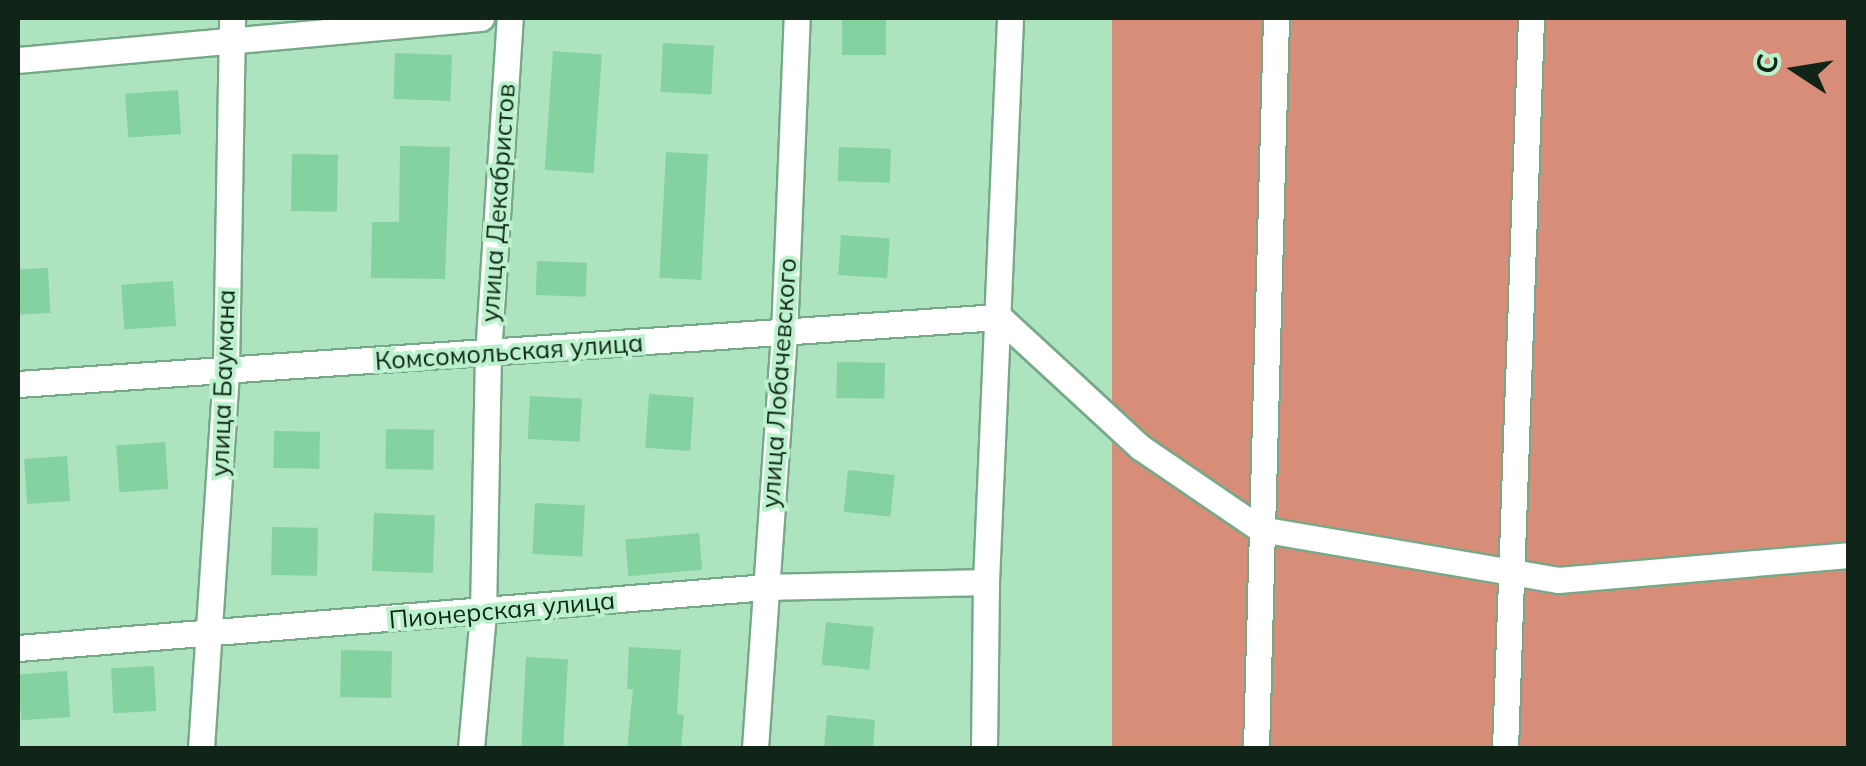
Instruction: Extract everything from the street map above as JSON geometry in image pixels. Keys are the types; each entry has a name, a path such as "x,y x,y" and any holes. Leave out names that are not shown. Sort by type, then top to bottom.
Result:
{"street":[{"path":"18,60 231,30 481,18"},
{"name":"улица Декабристов","path":"471,748 482,613 488,354 510,18"},
{"name":"улица Лобачевского","path":"754,748 784,334 797,18"},
{"path":"984,748 986,582 1010,18"},
{"path":"1256,748 1276,18"},
{"path":"1506,748 1530,18"},
{"name":"улица Баумана","path":"201,748 212,630 226,368 231,30"},
{"path":"999,317 1140,447 1260,529 1558,580 1848,555"},
{"name":"Комсомольская улица","path":"18,384 999,317"},
{"name":"Пионерская улица","path":"18,648 212,630 482,613 766,586 986,582"}],"shaded area":[{"path":"1112,18 1848,18 1848,748 1112,748"}],"building":[{"path":"842,18 886,18 886,55 842,55"},
{"path":"663,43 714,46 711,95 660,92"},
{"path":"553,51 602,54 594,173 545,170"},
{"path":"395,53 452,55 450,101 393,99"},
{"path":"178,90 181,134 128,138 125,94"},
{"path":"400,146 450,147 445,279 371,278 372,222 399,222"},
{"path":"839,147 891,149 890,183 838,181"},
{"path":"666,152 708,154 701,280 659,278"},
{"path":"292,154 338,155 337,212 291,211"},
{"path":"841,235 890,238 887,278 838,275"},
{"path":"537,261 587,263 586,297 536,295"},
{"path":"48,268 50,313 20,315 18,270"},
{"path":"173,281 176,326 124,330 121,285"},
{"path":"837,362 885,363 884,399 836,398"},
{"path":"649,394 694,397 690,451 645,448"},
{"path":"530,396 582,399 580,442 528,439"},
{"path":"386,429 434,430 433,470 385,469"},
{"path":"274,431 320,432 319,469 273,468"},
{"path":"165,442 168,489 119,492 116,445"},
{"path":"67,456 70,501 27,504 24,459"},
{"path":"848,470 895,475 890,517 844,512"},
{"path":"535,503 585,506 582,557 532,554"},
{"path":"374,513 435,515 433,573 372,571"},
{"path":"272,527 318,528 317,576 271,575"},
{"path":"699,533 702,570 629,576 625,539"},
{"path":"826,622 874,627 869,670 822,665"},
{"path":"629,647 681,650 677,714 684,715 681,748 627,748 633,689 627,689"},
{"path":"341,650 392,651 391,698 340,697"},
{"path":"526,657 568,659 563,748 521,748"},
{"path":"154,666 156,711 113,713 111,668"},
{"path":"67,671 70,717 21,720 18,674"},
{"path":"827,715 875,720 873,748 824,748"}]}
